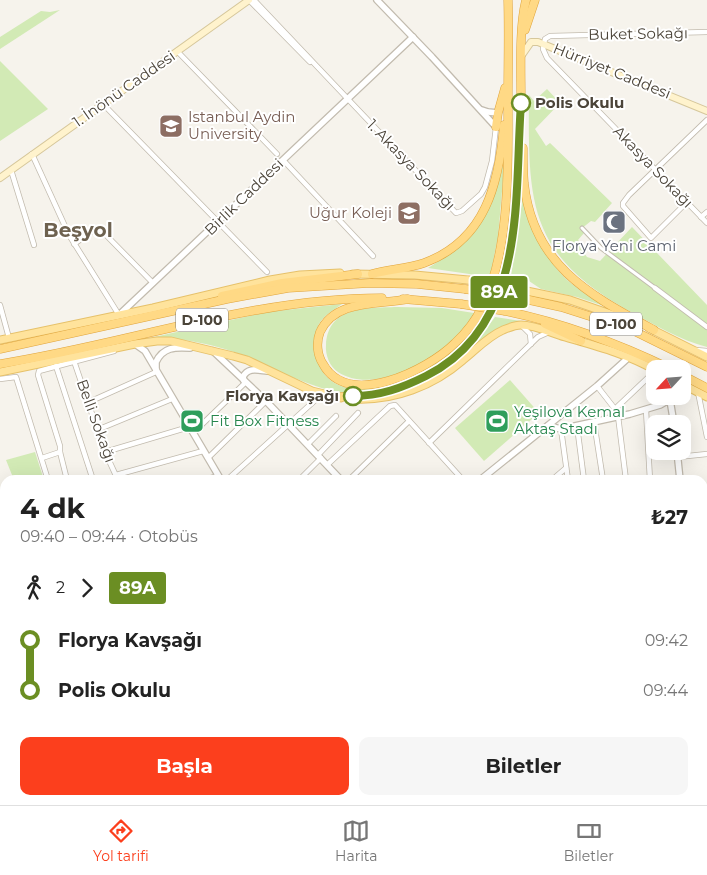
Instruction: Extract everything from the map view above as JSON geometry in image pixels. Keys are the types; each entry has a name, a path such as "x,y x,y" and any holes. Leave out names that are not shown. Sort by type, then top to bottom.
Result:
{"highway":[{"path":"408,299 354,306 342,310 331,317 320,332 318,345 320,359 329,373 345,383 362,386 405,375 433,361 449,349 464,334 487,296 493,280 502,237 508,163 508,0"},
{"path":"336,397 377,395 400,388 441,368 457,356 482,328 492,310 510,252 517,194 521,103 522,0"},
{"path":"523,14 526,0"},
{"path":"522,41 535,0"},
{"path":"496,127 508,79"},
{"path":"372,274 407,268 426,262 451,248 472,229 485,209 494,189 499,169 508,101"},
{"path":"521,103 526,192 534,223 549,252 560,267 582,287 616,310 654,330"},
{"path":"185,308 219,296 261,286 358,274"},
{"name":"D-100","path":"0,349 270,291 342,284 409,284 521,294 630,329 707,367"},
{"name":"D-100","path":"0,364 269,307 335,300 408,299 461,304 532,317 603,338 651,360"},
{"path":"532,317 581,341"},
{"path":"691,380 707,388"}],"main road":[{"name":"1. İnönü Caddesi","path":"0,178 249,0"},
{"name":"Hürriyet Caddesi","path":"522,56 531,42 544,43 707,111"},
{"path":"0,340 281,278 313,274 347,273 416,275 468,280 521,294 570,300 654,330 707,357"},
{"path":"0,372 135,344 171,341 247,360 322,394 345,399 368,400 402,394 444,375 501,330 522,325 581,341 646,366"},
{"path":"691,388 707,397"}],"street":[{"name":"1. Akasya Sokağı","path":"249,0 288,41 315,65"},
{"name":"1. Akasya Sokağı","path":"254,0 458,214 481,194 485,187 492,161 496,127"},
{"path":"377,0 496,127"},
{"name":"Buket Sokağı","path":"544,43 545,39 550,36 707,32"},
{"name":"Birlik Caddesi","path":"119,315 413,37"},
{"name":"Akasya Sokağı","path":"544,43 543,49 547,58 707,223"},
{"path":"177,51 277,154"},
{"path":"103,104 267,272"},
{"path":"482,110 498,113"},
{"path":"687,202 651,238 625,209 624,203 629,195 707,120"},
{"path":"32,154 74,244 119,315"},
{"path":"283,160 373,256"},
{"path":"10,170 34,245"},
{"path":"701,217 707,212"},
{"path":"74,244 97,228 104,232 153,283"},
{"path":"582,228 601,248 707,327"},
{"path":"0,305 9,338"},
{"path":"522,325 530,334 532,344"},
{"path":"429,443 543,334 552,333"},
{"path":"135,344 145,351 218,475"},
{"path":"66,475 60,446 38,375 39,371 107,354 119,347"},
{"path":"156,372 156,362 164,351 176,348 203,349"},
{"path":"693,349 707,351"},
{"path":"213,351 266,401 336,475"},
{"path":"489,475 628,358"},
{"name":"Belli Sokağı","path":"74,361 105,452 116,475"},
{"path":"56,366 91,475"},
{"path":"245,381 244,374 252,370 271,372"},
{"path":"88,402 156,372"},
{"path":"0,379 16,377 47,475"},
{"path":"615,409 646,379"},
{"path":"105,452 191,430 245,381"},
{"path":"596,386 615,409 618,416 625,475"},
{"path":"698,392 707,438"},
{"path":"233,475 322,394"},
{"path":"98,430 172,399"},
{"path":"208,458 266,401"},
{"path":"548,426 561,429 577,426 646,410 657,405"},
{"path":"327,465 390,406 395,406 458,475"},
{"path":"646,410 650,475"},
{"path":"304,475 358,413"},
{"path":"308,444 336,416"},
{"path":"353,475 409,421"},
{"path":"594,422 602,475"},
{"path":"577,426 583,475"},
{"path":"561,429 567,475"},
{"path":"127,475 203,451"},
{"path":"42,458 60,452"},
{"path":"691,454 707,454"},
{"path":"678,460 680,475"},
{"path":"558,475 566,468"}],"green space":[{"path":"60,10 0,49 0,37 41,11"},
{"path":"0,61 48,109 0,141"},
{"path":"547,89 560,103 535,129 546,146 550,143 612,203 595,222 591,221 581,229 584,233 578,240 586,249 584,253 587,257 600,261 632,227 707,305 707,347 668,332 597,291 571,269 553,247 541,223 534,197 530,167 529,95 534,101"},
{"path":"505,157 498,237 490,277 428,268 459,245 480,222 494,194"},
{"path":"523,195 541,244 554,265 572,284 604,306 577,297 541,289 529,281 510,283"},
{"path":"342,304 326,315 319,324 316,350 324,374 334,383 352,389 365,389 391,384 405,380 428,368 450,351 482,314 486,314 459,349 436,368 397,387 370,393 347,393 324,389 298,380 227,349 192,341 154,337 267,312"},
{"path":"397,307 442,308 474,313 459,335 445,347 432,357 400,373 368,380 352,378 335,370 326,353 328,332 334,323 341,316 362,309"},
{"path":"495,317 521,321 502,328 474,345"},
{"name":"Yeşilova Kemal Aktaş Stadı","path":"510,380 539,413 484,461 455,428"},
{"path":"35,452 42,475 12,475 6,460"}],"bus line":[{"name":"89A","path":"353,396 377,395 400,388 432,374 457,356 478,334 488,318 503,282 510,252 517,194 521,103"}],"place":[{"name":"Polis Okulu","path":"521,103"},
{"name":"Istanbul Aydin University","path":"171,126"},
{"name":"Uğur Koleji","path":"409,213"},
{"name":"Florya Yeni Cami","path":"614,222"},
{"name":"Florya Kavşağı","path":"353,396"},
{"name":"Fit Box Fitness","path":"192,421"},
{"name":"Yeşilova Kemal Aktaş Stadı","path":"497,421"}],"district":[{"name":"Beşyol","path":"78,230"}]}
